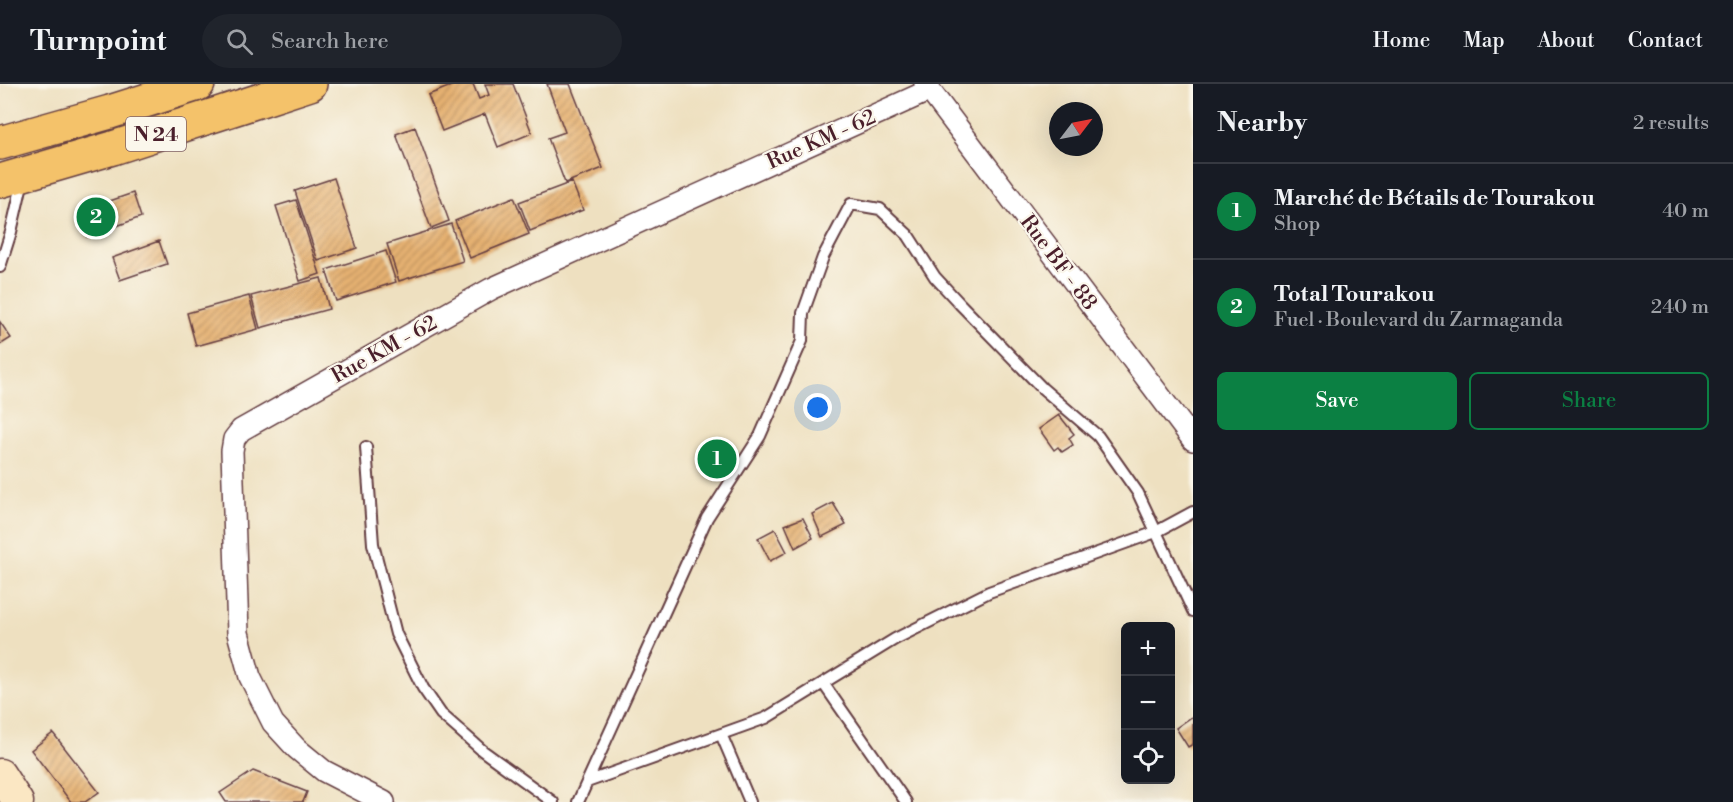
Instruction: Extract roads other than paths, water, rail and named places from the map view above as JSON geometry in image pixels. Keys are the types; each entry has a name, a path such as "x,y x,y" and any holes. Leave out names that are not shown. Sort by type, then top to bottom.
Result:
{"main road":[{"name":"N 24","path":"0,143 198,84"},
{"name":"N 24","path":"12,177 113,148 310,84"},
{"path":"0,774 18,802"}],"street":[{"name":"Rue BF - 88","path":"927,87 1193,440"},
{"name":"Rue KM - 62","path":"384,802 324,771 296,748 273,723 250,677 238,633 232,462 234,439 241,430 491,289 927,87"}],"lane":[{"path":"0,267 11,232 12,177"},
{"path":"578,802 707,518 760,436 802,341 803,313 823,257 851,204 880,209 908,236 935,278 1042,388 1098,436 1138,493 1193,611"},
{"path":"366,447 373,544 396,633 423,688 441,714 483,751 553,802"},
{"path":"587,782 766,718 895,639 989,592 1156,532 1193,512"},
{"path":"823,683 906,802"},
{"path":"721,734 750,802"}],"place":[{"name":"Total Tourakou","path":"96,217"},
{"name":"Marché de Bétails de Tourakou","path":"717,459"}]}
